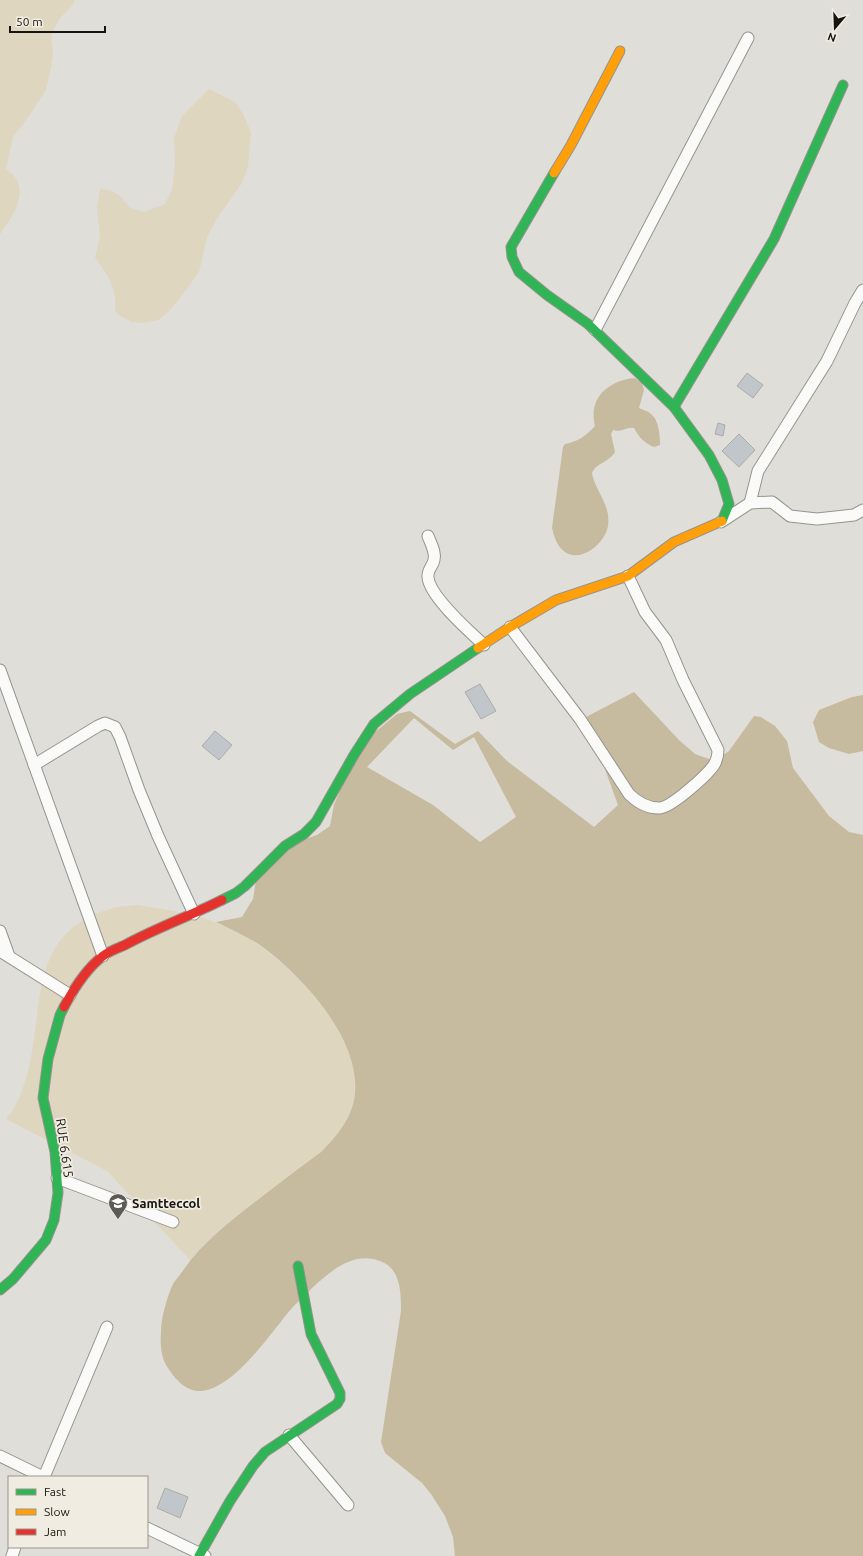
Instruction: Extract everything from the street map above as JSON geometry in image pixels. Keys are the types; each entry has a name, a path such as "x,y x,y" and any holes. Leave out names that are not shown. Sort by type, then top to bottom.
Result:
{"street":[{"path":"595,330 748,38"},
{"path":"620,51 571,145 511,247 512,257 519,272 595,330 674,407 709,454 722,480 729,504 721,522"},
{"path":"674,407 774,239 843,85"},
{"path":"750,503 758,471 827,361 855,303 863,290"},
{"path":"721,522 750,503 772,502 790,516 818,519 854,515 863,510"},
{"name":"RUE 6.615","path":"0,1290 13,1279 46,1240 54,1220 58,1193 55,1152 43,1098 48,1059 60,1015 70,995 84,976 104,956 141,936 194,914 236,893 245,886 285,846 304,834 316,822 354,754 374,724 410,694 510,627 556,600 628,576 674,542 721,522"},
{"path":"428,536 434,552 434,560 427,574 429,584 454,615 484,645"},
{"path":"510,627 580,719 629,794 636,801 644,805 660,808 671,803 696,785 714,765 718,757 718,750 683,680 666,640 645,612 628,576"},
{"path":"0,670 104,956"},
{"path":"34,764 98,726 105,723 115,727 158,836 194,914"},
{"path":"0,931 4,954 70,995"},
{"path":"57,1178 173,1222"},
{"path":"148,1528 202,1555 230,1501 253,1466 265,1452 338,1404 340,1393 311,1334 298,1266"},
{"path":"44,1476 108,1327"},
{"path":"289,1435 348,1505"},
{"path":"0,1456 42,1476"}],"shaded area":[{"path":"0,0 75,0 72,6 60,18 51,35 53,52 46,90 13,137 6,169 14,176 20,192 14,212 0,234"},
{"path":"209,89 235,102 243,114 251,132 248,167 242,183 216,220 207,238 199,272 177,302 158,320 141,323 132,322 120,316 115,311 115,295 111,282 95,257 100,237 97,208 100,189 110,190 120,196 130,208 144,212 165,204 172,189 175,165 174,138 182,116"},
{"path":"634,378 642,383 644,390 639,408 650,413 656,420 660,445 654,447 647,444 634,428 619,431 613,430 611,434 615,452 609,459 596,467 592,473 596,486 605,504 608,526 598,545 592,550 578,555 572,555 562,550 555,538 552,528 563,447 565,444 582,438 595,426 594,407 597,399 608,387"},
{"path":"634,692 679,740 695,754 709,759 719,758 729,751 754,716 761,717 775,726 787,741 793,768 829,816 849,832 863,835 863,1556 455,1556 453,1537 445,1516 431,1494 422,1483 385,1453 381,1442 401,1311 401,1297 396,1275 387,1264 380,1261 361,1259 352,1261 343,1264 327,1275 294,1305 263,1344 240,1369 227,1380 215,1387 202,1391 191,1390 174,1377 164,1360 161,1341 161,1326 163,1314 174,1282 200,1249 219,1231 327,1146 348,1118 354,1102 354,1072 349,1052 339,1031 312,993 280,961 264,948 216,922 242,917 253,899 256,880 297,842 317,835 330,826 334,805 358,746 397,714 410,711 455,744 478,731 507,761 594,827 618,805 586,717","holes":["414,718 453,750 474,737 516,817 480,842 433,805 367,767"]},
{"path":"863,695 863,751 849,754 829,748 819,742 813,722 819,710 852,697"},
{"path":"137,905 190,914 203,918 227,927 258,945 299,979 318,1000 334,1023 347,1046 354,1070 355,1093 351,1110 343,1126 333,1139 321,1152 212,1237 190,1260 107,1171 6,1119 18,1101 29,1067 34,1042 40,994 45,972 53,952 66,934 84,920 113,908"}],"building":[{"path":"747,373 763,385 753,398 737,386"},
{"path":"718,423 725,425 723,436 715,434"},
{"path":"739,434 755,450 739,467 722,451"},
{"path":"480,684 496,711 481,719 465,692"},
{"path":"215,731 232,745 219,760 202,746"},
{"path":"165,1488 188,1497 180,1518 157,1508"}],"traffic: fast":[{"path":"674,407 774,239 843,85"},
{"path":"554,173 511,247 512,257 519,272 547,295 588,324 674,407 709,455 722,480 729,504 722,521"},
{"path":"222,900 236,893 245,886 285,846 304,834 316,822 354,755 374,724 410,694 478,648"},
{"path":"0,1290 13,1279 46,1240 54,1220 58,1193 55,1152 43,1098 48,1059 60,1015 64,1007"},
{"path":"199,1556 230,1501 253,1466 265,1452 337,1404 340,1399 340,1393 311,1334 298,1266"}],"traffic: slow":[{"path":"554,173 571,145 620,51"},
{"path":"478,648 556,600 628,576 674,542 722,521"}],"traffic: jam":[{"path":"64,1007 86,973 105,954 222,900"}],"place":[{"name":"Samtteccol","path":"118,1220"}]}
